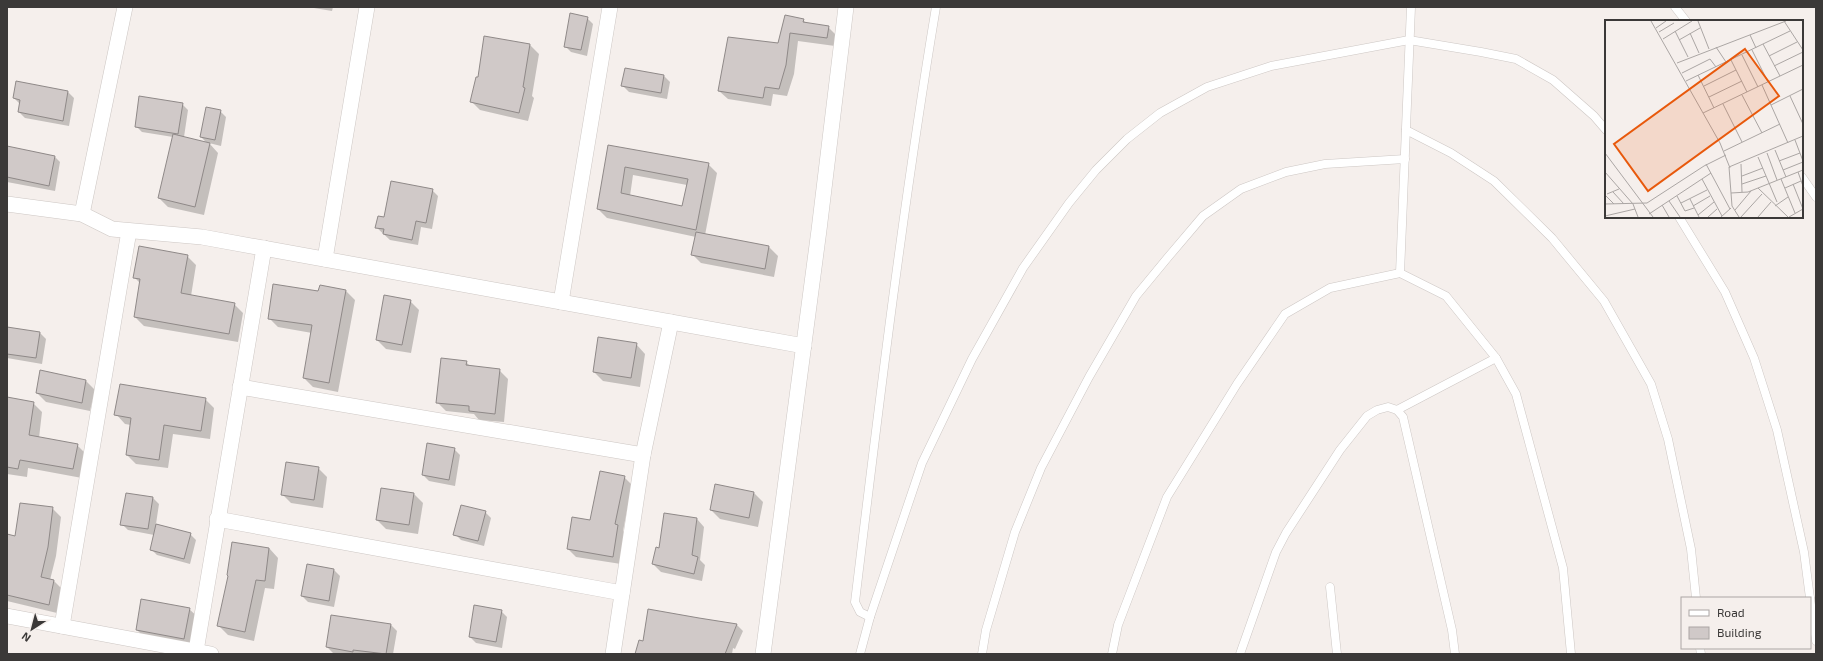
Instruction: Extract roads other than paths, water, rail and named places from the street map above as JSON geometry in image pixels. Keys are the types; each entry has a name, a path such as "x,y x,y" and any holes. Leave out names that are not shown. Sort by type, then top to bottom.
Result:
{"street":[{"path":"82,214 125,7"},
{"path":"325,259 367,7"},
{"path":"561,302 610,7"},
{"path":"763,654 804,346 846,7"},
{"path":"7,204 82,214 112,229 202,237 804,346"},
{"path":"62,626 130,231"},
{"path":"196,651 217,519 264,248"},
{"path":"613,654 643,455 671,322"},
{"path":"240,387 643,455"},
{"path":"217,519 622,594"},
{"path":"7,616 211,654"}],"lane":[{"path":"870,617 860,612 855,602 884,365 925,72 936,7"},
{"path":"1400,273 1411,7"},
{"path":"1675,7 1685,20"},
{"path":"860,654 870,617 922,463 972,359 1023,268 1069,203 1096,170 1127,139 1160,113 1207,87 1271,66 1409,40 1516,59 1553,80 1594,116 1605,129"},
{"path":"1406,130 1451,153 1494,181 1552,238 1604,301 1651,384 1668,439 1691,549 1696,597"},
{"path":"982,654 986,630 1015,532 1042,468 1089,378 1136,296 1203,216 1241,189 1286,172 1325,164 1405,160"},
{"path":"1803,178 1816,197"},
{"path":"1680,218 1725,292 1754,358 1777,430 1804,552 1810,597"},
{"path":"1112,654 1118,625 1167,497 1237,384 1285,314 1330,288 1400,273 1446,296 1496,358 1516,394 1563,568 1571,654"},
{"path":"1397,410 1496,358"},
{"path":"1240,654 1276,552 1286,533 1340,450 1367,416 1377,410 1388,407 1397,410 1403,417 1452,630 1455,654"},
{"path":"1330,587 1337,654"},
{"path":"1811,605 1816,641"}]}
